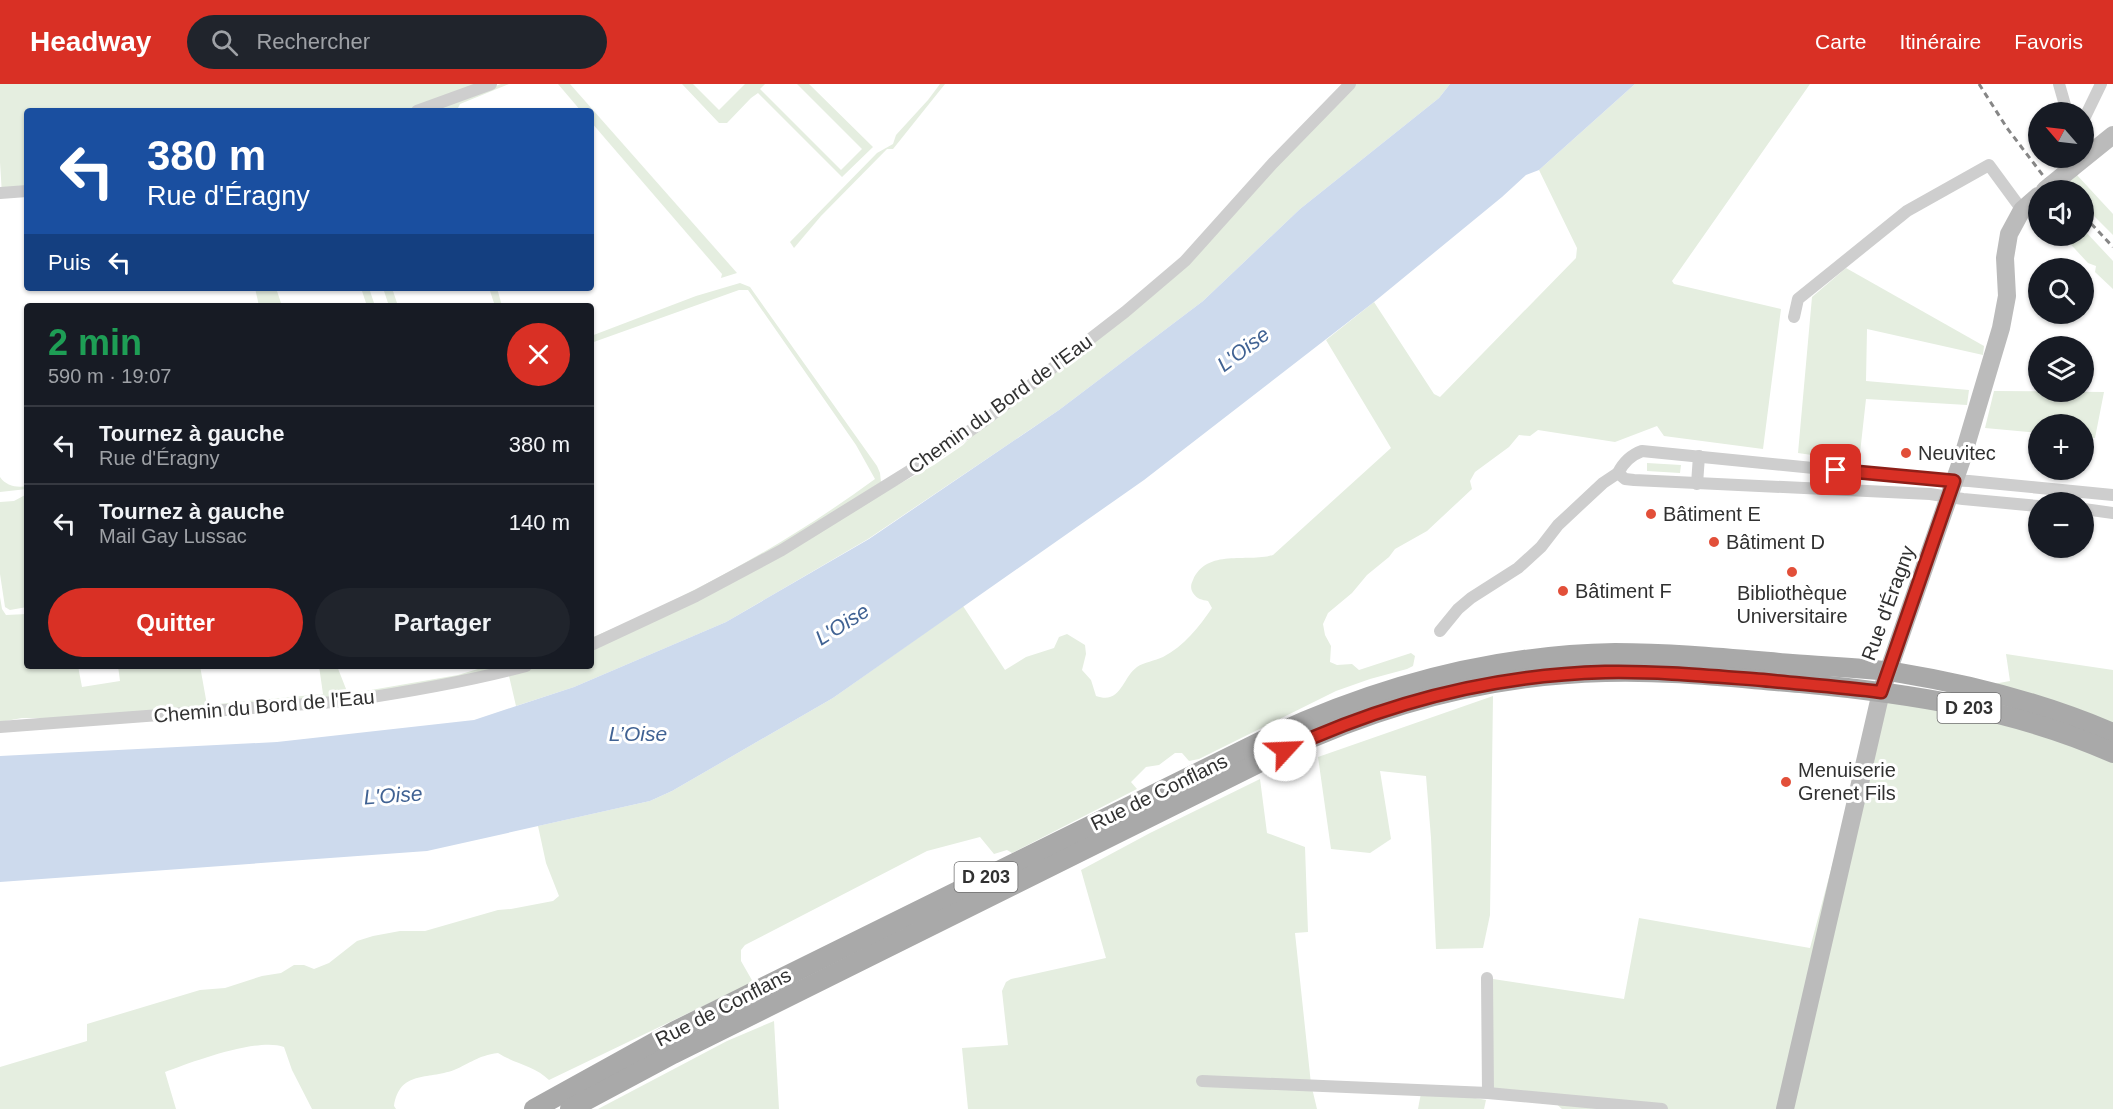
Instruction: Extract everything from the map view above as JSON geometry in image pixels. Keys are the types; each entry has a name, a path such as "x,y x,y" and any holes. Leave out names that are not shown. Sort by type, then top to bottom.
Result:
{"main road":[{"name":"Rue de Conflans","path":"534,1109 637,1051 749,993 1274,735 1370,696 1419,681 1481,667 1554,657 1595,654 1677,655 1887,671 2025,701 2072,716 2113,733"},
{"name":"Rue de Conflans","path":"570,1109 674,1054 1285,750 1382,711 1482,685 1543,676 1595,672 1688,674 1881,692 2017,718 2057,730 2113,753"}],"street":[{"path":"425,108 491,84"},
{"name":"Chemin du Bord de l'Eau","path":"594,644 696,596 782,550 921,464 984,421 1125,312 1185,261 1273,163 1350,84"},
{"path":"2059,84 2064,102"},
{"path":"2092,102 2101,84"},
{"name":"Rue d'Éragny","path":"2058,180 2112,135"},
{"path":"1794,317 1798,300 1907,211 1989,165 2028,194"},
{"path":"0,193 24,190"},
{"name":"Rue d'Éragny","path":"1785,1109 1881,692 1952,489 2001,328 2007,296 2005,250 2009,234 2028,208"},
{"path":"1440,631 1458,609 1471,598 1518,568 1541,547 1558,525 1603,483 1618,473 1622,465 1634,454 1642,451 1699,456 1952,489 2028,504"},
{"path":"1697,484 1699,456"},
{"path":"1618,473 1625,479 1697,484 1923,493 1952,489 2057,492"},
{"path":"2094,493 2113,495"},
{"path":"2094,511 2113,513"},
{"name":"Chemin du Bord de l'Eau","path":"0,727 347,701 409,691 514,669"},
{"path":"1487,978 1488,1093"},
{"path":"1202,1081 1488,1093 1662,1109"}],"shaded area":[{"path":"0,84 482,84 419,108 24,108 24,197 2,195"},
{"path":"501,84 509,84 460,104 458,108 436,108"},
{"path":"558,84 570,84 591,108 578,108"},
{"path":"682,84 693,84 719,110 745,84 765,84 760,89 841,170 862,149 797,84 809,84 873,147 842,177 758,93 727,123 719,123"},
{"path":"940,84 945,84 893,149 887,149 821,216 794,248 790,242 877,153 893,144 896,135"},
{"path":"1354,84 1450,84 1439,98 1300,209 1203,301 1059,410 868,539 726,622 574,687 516,706 509,676 531,669 594,669 594,647 934,465 963,445 984,423 1125,316"},
{"path":"1635,84 1810,84 1672,281 1674,284 1781,309 1763,449 1664,436 1657,426 1615,442 1538,430 1530,436 1519,435 1509,447 1475,472 1470,481 1472,489 1427,531 1395,549 1367,575 1352,593 1328,613 1323,624 1325,635 1331,646 1330,662 1337,665 1352,664 1359,670 1411,653 1415,656 1413,666 1336,691 1199,759 1189,761 1182,753 1175,753 1159,765 1146,767 1131,782 1137,789 1012,853 1007,850 994,854 980,837 927,851 745,945 741,950 741,961 753,982 549,1080 538,1071 498,1053 479,1058 454,1070 409,1081 397,1095 394,1106 396,1109 312,1109 292,1070 284,1047 258,1045 225,1052 165,1072 176,1109 0,1109 0,1067 87,1041 87,1024 200,990 225,988 262,976 281,973 294,965 304,965 314,969 329,963 357,941 373,936 400,931 425,931 498,910 553,901 559,896 546,863 538,826 650,801 672,791 833,698 963,606 1005,670 1026,657 1054,648 1059,637 1067,634 1085,645 1086,654 1082,670 1091,680 1096,696 1104,698 1116,694 1137,667 1171,653 1184,642 1212,608 1208,601 1198,598 1191,589 1199,570 1218,560 1273,555 1391,448 1326,340 1374,302 1434,394 1440,397 1576,258 1577,248 1539,170"},
{"path":"594,111 737,273 721,278 722,274 594,125"},
{"path":"2076,174 2082,180 2069,180"},
{"path":"2094,193 2113,214 2113,235 2094,216"},
{"path":"2094,241 2113,261 2113,289 2095,272 2094,258 2083,258 2072,246 2094,246"},
{"path":"1846,268 1984,346 1983,355 1867,329 1866,381 1969,390 1967,405 1866,399 1859,462 1798,453 1812,297"},
{"path":"740,283 750,287 877,466 881,482 765,556 594,642 594,637 738,567 808,525 875,479 856,445 748,290 739,290 594,342 594,335 696,296"},
{"path":"256,291 277,291 281,303 258,303"},
{"path":"362,291 370,291 374,303 366,303"},
{"path":"384,291 393,291 397,303 388,303"},
{"path":"490,291 498,291 501,303 494,303"},
{"path":"1994,391 2028,391 2028,402 2094,402 2094,392 2104,392 2095,438 2094,414 2028,414 2028,432 1985,428"},
{"path":"1647,463 1681,465 1680,473 1647,471"},
{"path":"0,477 9,484 24,486 24,489 0,492"},
{"path":"24,496 24,608 10,610 5,607 0,574 0,502 14,501"},
{"path":"0,597 2,609 6,615 24,614 24,669 79,669 82,687 120,681 118,669 201,669 207,705 323,694 319,669 338,669 348,694 458,675 478,669 500,669 377,694 52,718 22,718 0,722"},
{"path":"2006,654 2113,670 2113,1109 1562,1109 1552,1100 1489,1091 1493,979 1624,999 1639,918 1810,948 1875,705 2010,681"},
{"path":"1493,696 1490,915 1483,948 1436,949 1426,776 1380,771 1391,839 1370,853 1331,849 1318,757"},
{"path":"1260,779 1267,833 1305,847 1308,932 1295,933 1311,1084 1317,1109 968,1109 962,1048 1008,1045 1002,991 1006,982 1106,958 1081,870"},
{"path":"774,1021 779,1109 598,1109 727,1041"},
{"path":"1422,1088 1486,1100 1484,1109 1418,1109"}],"water":[{"name":"L’Oise","path":"1450,84 1635,84 1539,170 1526,175 1374,302 1144,480 833,698 672,791 650,801 427,851 0,882 0,756 277,742 474,720 574,687 726,622 869,539 1059,410 1203,301 1300,209 1439,98"}],"railway":[{"path":"1979,84 2007,128 2046,180"},
{"path":"2094,227 2113,247"}],"place":[{"name":"Neuvitec","path":"1906,453"},
{"name":"Bâtiment E","path":"1651,514"},
{"name":"Bâtiment D","path":"1714,542"},
{"name":"Bibliothèque Universitaire","path":"1792,572"},
{"name":"Bâtiment F","path":"1563,591"},
{"name":"Menuiserie Grenet Fils","path":"1786,782"}],"route":[{"path":"1285,750 1342,725 1421,699 1482,685 1543,676 1646,672 1708,675 1881,692 1954,481 1836,470"}],"water label":[{"name":"L'Oise","path":"1243,349"},
{"name":"L'Oise","path":"842,624"},
{"name":"L'Oise","path":"393,795"}]}
